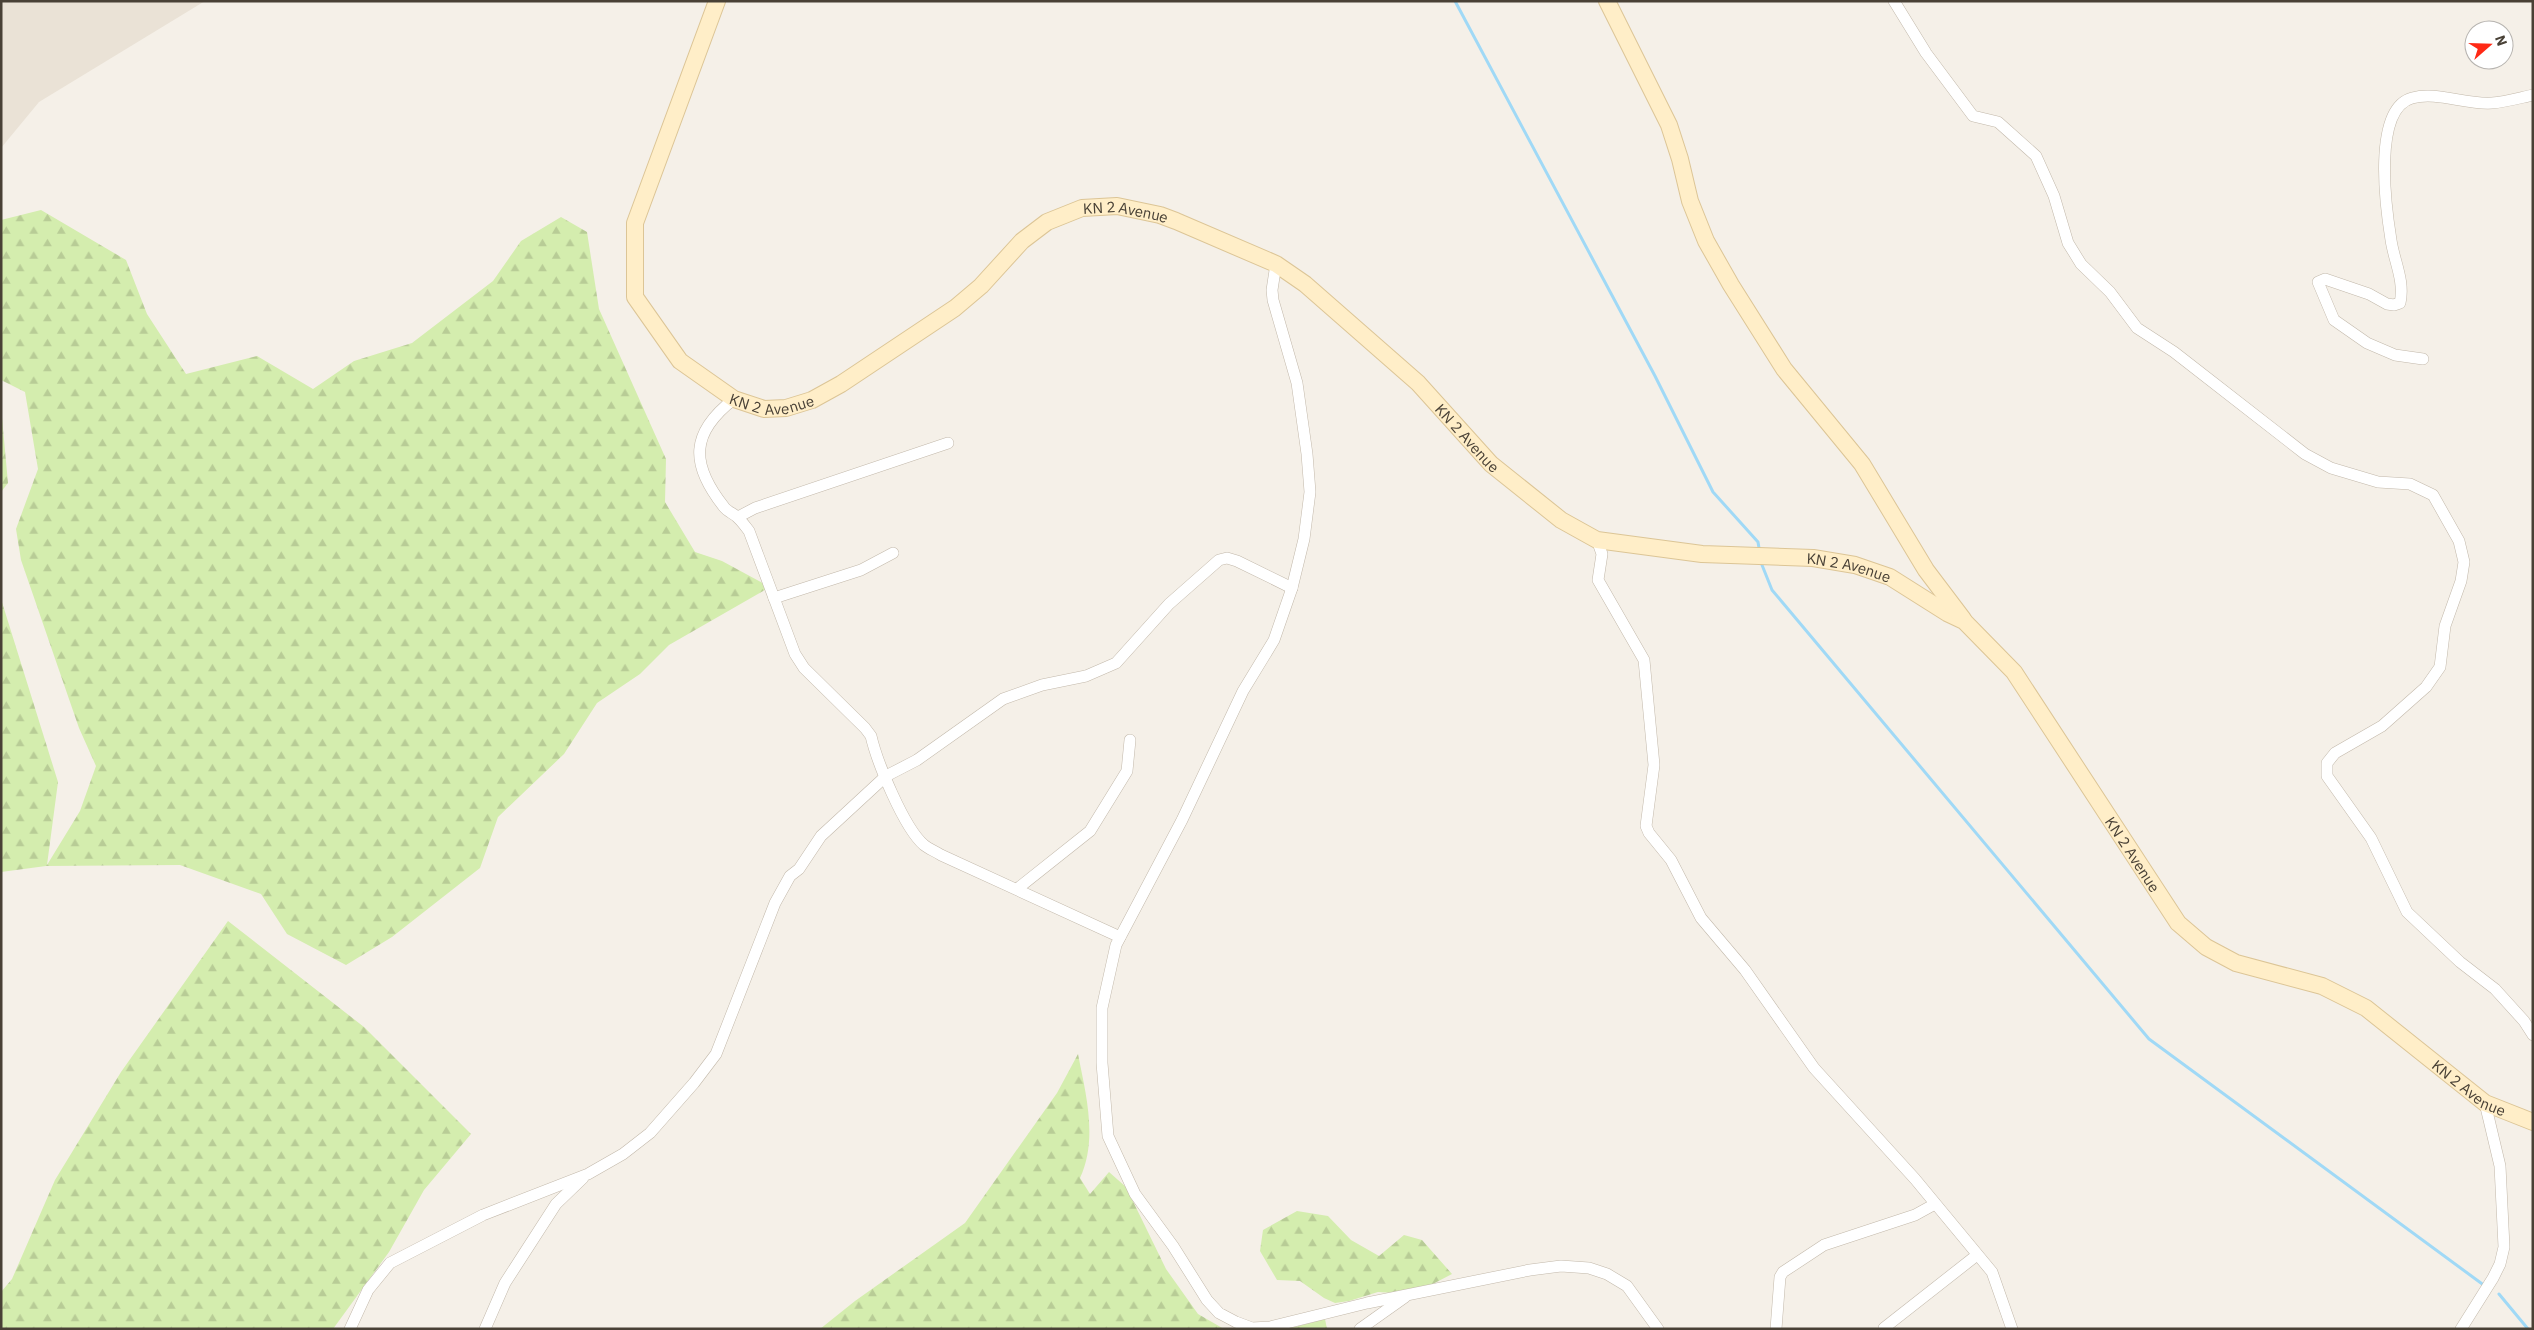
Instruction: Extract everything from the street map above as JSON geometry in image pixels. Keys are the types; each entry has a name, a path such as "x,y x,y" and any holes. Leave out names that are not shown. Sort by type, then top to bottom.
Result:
{"main road":[{"name":"KN 2 Avenue","path":"717,1 635,223 635,296 680,361 734,399 764,409 786,408 812,400 841,384 955,308 981,286 1022,241 1041,227 1082,208 1117,206 1160,215 1276,264 1331,305 1418,383 1491,464 1561,520 1597,540 1702,554 1813,558 1854,565 1890,577 1946,613 1964,621 2014,672 2178,923 2206,947 2236,963 2322,986 2366,1008 2485,1103 2533,1122"},
{"path":"1607,1 1669,125 1680,159 1690,201 1706,241 1731,285 1784,370 1862,464 1926,570 1964,621"}],"street":[{"path":"1894,1 1926,53 1973,116 1998,122 2036,156 2054,196 2068,243 2082,264 2110,292 2137,328 2174,352 2305,454 2331,468 2378,482 2410,484 2433,496 2459,541 2464,562 2461,581 2445,626 2440,667 2426,687 2382,726 2335,753 2327,763 2327,776 2371,838 2407,912 2460,962 2495,990 2524,1021 2533,1035"},
{"path":"2423,359 2395,355 2374,346 2334,320 2318,282 2325,279 2369,294 2387,304 2394,306 2400,303 2403,290 2391,242 2386,192 2385,138 2396,111 2410,98 2425,97 2491,103 2533,95"},
{"path":"1276,264 1272,290 1297,383 1307,454 1310,492 1304,539 1292,588 1274,640 1243,691 1182,820 1116,946 1102,1008 1102,1063 1108,1136 1135,1194 1173,1246 1212,1308 1236,1322 1259,1329 1408,1295 1530,1270 1561,1266 1589,1268 1608,1274 1627,1286 1658,1329"},
{"path":"734,399 710,421 702,438 698,454 713,489 725,509 738,517 749,531 795,654 804,668 871,736 886,776 903,813 917,837 925,845 941,855 1120,937"},
{"path":"738,517 755,508 948,443"},
{"path":"1597,540 1602,554 1598,580 1644,660 1654,765 1652,792 1646,826 1649,833 1671,860 1701,918 1745,970 1814,1068 1935,1204 1992,1272 2012,1329"},
{"path":"774,598 862,570 893,553"},
{"path":"350,1329 368,1290 390,1263 483,1215 588,1174 623,1154 650,1133 694,1083 716,1054 775,903 784,885 799,869 821,836 886,776 917,760 1004,699 1042,685 1086,676 1104,670 1116,662 1169,604 1219,560 1227,558 1237,561 1292,588"},
{"path":"1017,889 1090,831 1128,771 1130,740"},
{"path":"2461,1329 2493,1278 2500,1264 2504,1247 2500,1166 2485,1103"},
{"path":"485,1329 505,1283 556,1204 588,1174"},
{"path":"1776,1329 1780,1278 1783,1272 1824,1245 1915,1215 1935,1204"},
{"path":"1884,1328 1977,1254"},
{"path":"1360,1329 1408,1295"}],"shaded area":[{"path":"1,1 205,1 39,102 1,148"}],"green space":[{"path":"41,210 126,260 147,314 186,374 257,356 313,389 354,361 412,343 493,281 521,241 561,217 587,232 599,309 666,459 665,502 695,552 722,561 770,587 669,645 640,674 597,703 564,754 498,817 480,868 392,937 346,965 287,934 261,894 180,865 46,866 1,872 1,599 58,782 47,865 80,811 96,766 79,728 21,560 16,529 38,469 25,392 1,380 1,220"},
{"path":"1,407 8,483 1,492"},
{"path":"228,921 364,1027 471,1134 424,1190 389,1252 333,1329 1,1329 1,1292 12,1279 55,1180 121,1072"},
{"path":"1078,1054 1089,1117 1088,1148 1080,1178 1090,1194 1109,1172 1126,1187 1166,1269 1198,1314 1224,1329 820,1329 855,1301 965,1223 1057,1093"},
{"path":"1297,1211 1328,1216 1351,1240 1379,1256 1404,1235 1422,1240 1452,1274 1427,1287 1394,1293 1378,1292 1349,1301 1335,1303 1324,1298 1300,1281 1277,1280 1260,1251 1263,1230"},
{"path":"1325,1319 1327,1329 1287,1329"}],"waterway":[{"path":"1455,1 1655,376 1713,492 1758,542 1759,548"},
{"path":"1762,565 1772,590 2149,1039 2485,1286"},
{"path":"2499,1294 2528,1329"}]}
